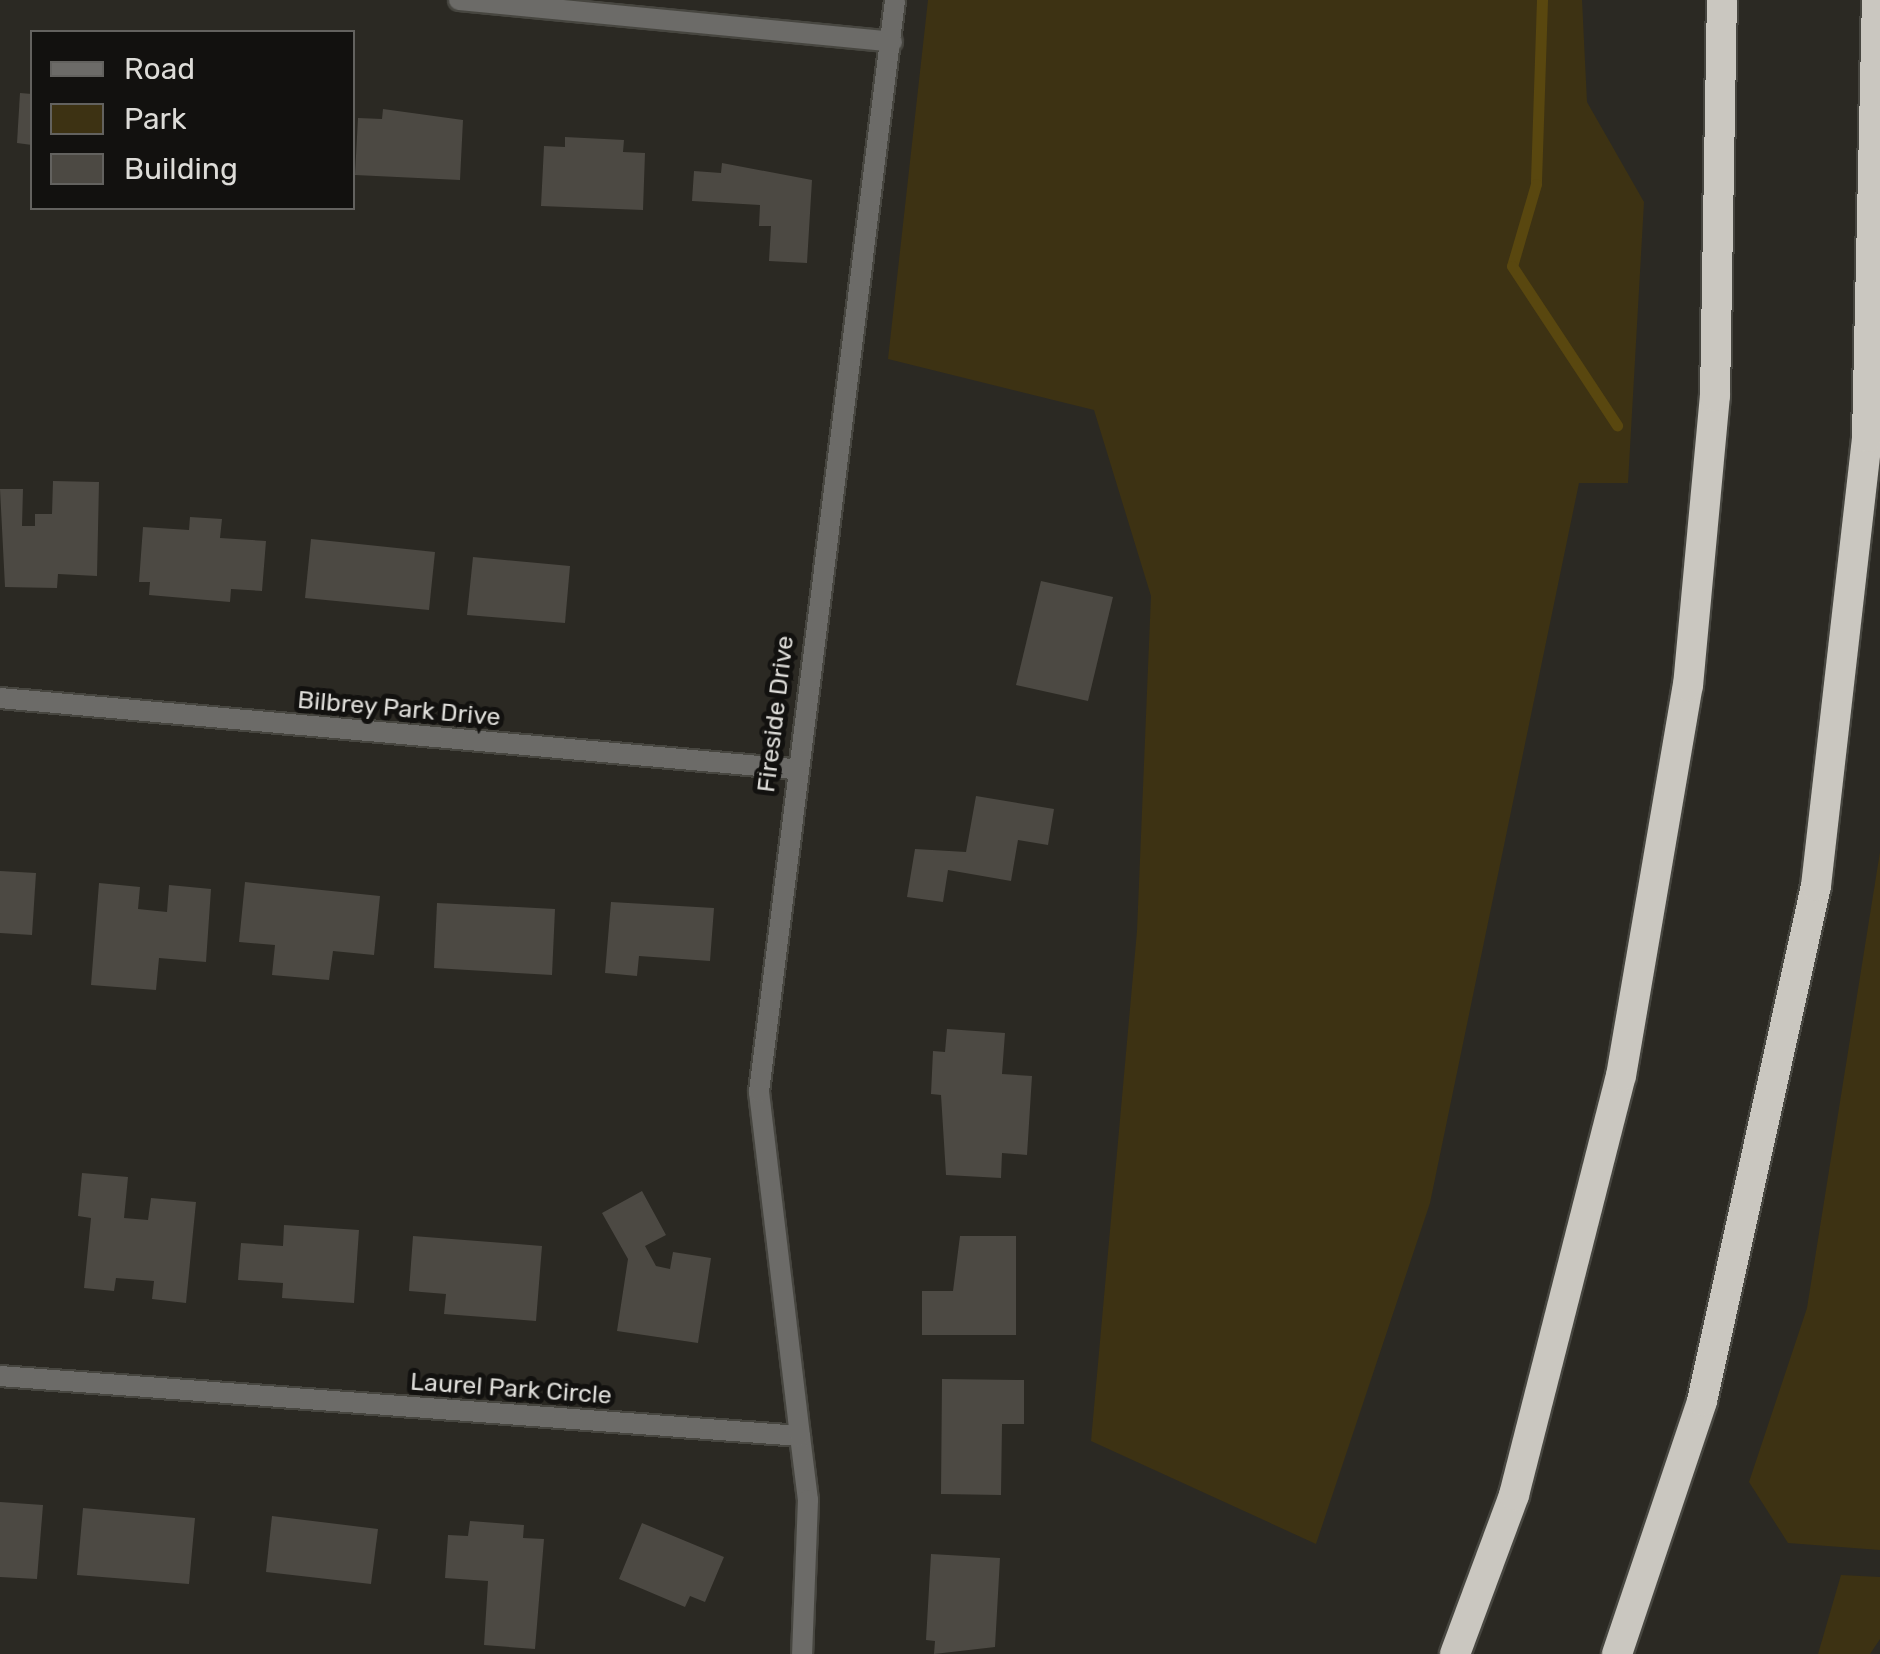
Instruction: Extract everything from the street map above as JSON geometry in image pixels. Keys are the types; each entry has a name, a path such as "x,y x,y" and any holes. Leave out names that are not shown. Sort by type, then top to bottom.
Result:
{"highway":[{"path":"1455,1654 1514,1494 1621,1076 1688,686 1715,396 1722,0"},
{"path":"1617,1654 1702,1401 1816,886 1867,437 1876,0"}],"street":[{"path":"460,0 892,42"},
{"name":"Fireside Drive","path":"800,1436 759,1092 793,769 895,0"},
{"name":"Bilbrey Park Drive","path":"0,698 793,769"},
{"name":"Laurel Park Circle","path":"0,1376 800,1436"},
{"path":"800,1436 808,1500 802,1654"}],"green space":[{"path":"928,0 1582,0 1587,102 1644,202 1628,483 1579,483 1430,1203 1316,1544 1091,1441 1137,931 1151,596 1094,410 888,359"},
{"path":"1880,852 1880,1550 1788,1543 1749,1482 1807,1308"},
{"path":"1841,1575 1880,1577 1880,1639 1870,1654 1818,1654"}],"building":[{"path":"20,93 30,94 30,145 17,143"},
{"path":"383,109 463,120 460,180 355,175 358,118 382,119"},
{"path":"565,137 624,140 623,152 645,153 643,210 541,206 544,146 565,147"},
{"path":"722,163 812,180 807,263 769,261 771,226 759,226 760,205 692,201 694,171 721,173"},
{"path":"53,481 99,482 97,576 58,574 57,588 5,587 0,489 23,489 22,526 35,526 35,514 52,514"},
{"path":"190,517 222,519 220,538 266,541 262,591 231,589 230,602 149,595 150,582 139,582 143,527 189,530"},
{"path":"311,539 435,552 429,610 305,598"},
{"path":"473,557 570,566 565,623 467,615"},
{"path":"1041,581 1113,597 1088,701 1016,685"},
{"path":"976,796 1054,809 1048,845 1018,840 1011,881 948,870 943,902 907,897 915,849 966,852"},
{"path":"0,871 36,873 32,935 0,933"},
{"path":"245,882 380,896 374,955 333,951 329,980 272,975 275,945 239,942"},
{"path":"99,883 140,887 138,909 167,912 169,885 211,889 206,962 159,958 156,990 91,985"},
{"path":"611,902 714,908 710,961 639,956 637,976 605,973"},
{"path":"437,903 555,909 552,975 434,968"},
{"path":"947,1029 1005,1033 1002,1074 1032,1076 1027,1155 1002,1153 1001,1178 946,1175 941,1095 931,1094 933,1051 945,1052"},
{"path":"82,1173 128,1177 124,1218 148,1220 151,1198 196,1202 186,1303 152,1299 154,1281 116,1278 114,1291 84,1288 91,1218 78,1216"},
{"path":"642,1191 666,1235 645,1246 656,1266 670,1269 673,1252 711,1258 698,1343 617,1331 628,1259 602,1213"},
{"path":"284,1225 359,1230 354,1303 282,1298 283,1283 238,1280 241,1243 283,1246"},
{"path":"413,1236 542,1246 536,1321 444,1314 446,1294 409,1291"},
{"path":"960,1236 1016,1236 1016,1335 922,1335 922,1291 953,1291"},
{"path":"942,1379 1024,1380 1024,1424 1002,1424 1001,1495 941,1494"},
{"path":"0,1502 43,1505 37,1579 0,1577"},
{"path":"83,1508 195,1518 189,1584 77,1575"},
{"path":"272,1516 378,1529 371,1584 266,1572"},
{"path":"470,1521 524,1525 523,1538 544,1539 535,1649 484,1645 488,1581 445,1578 448,1535 468,1536"},
{"path":"642,1523 724,1557 705,1602 690,1596 685,1607 619,1579"},
{"path":"931,1554 1000,1558 995,1647 934,1654 935,1641 926,1640"}],"waterway":[{"path":"1542,0 1536,184 1512,266 1617,425"}]}
